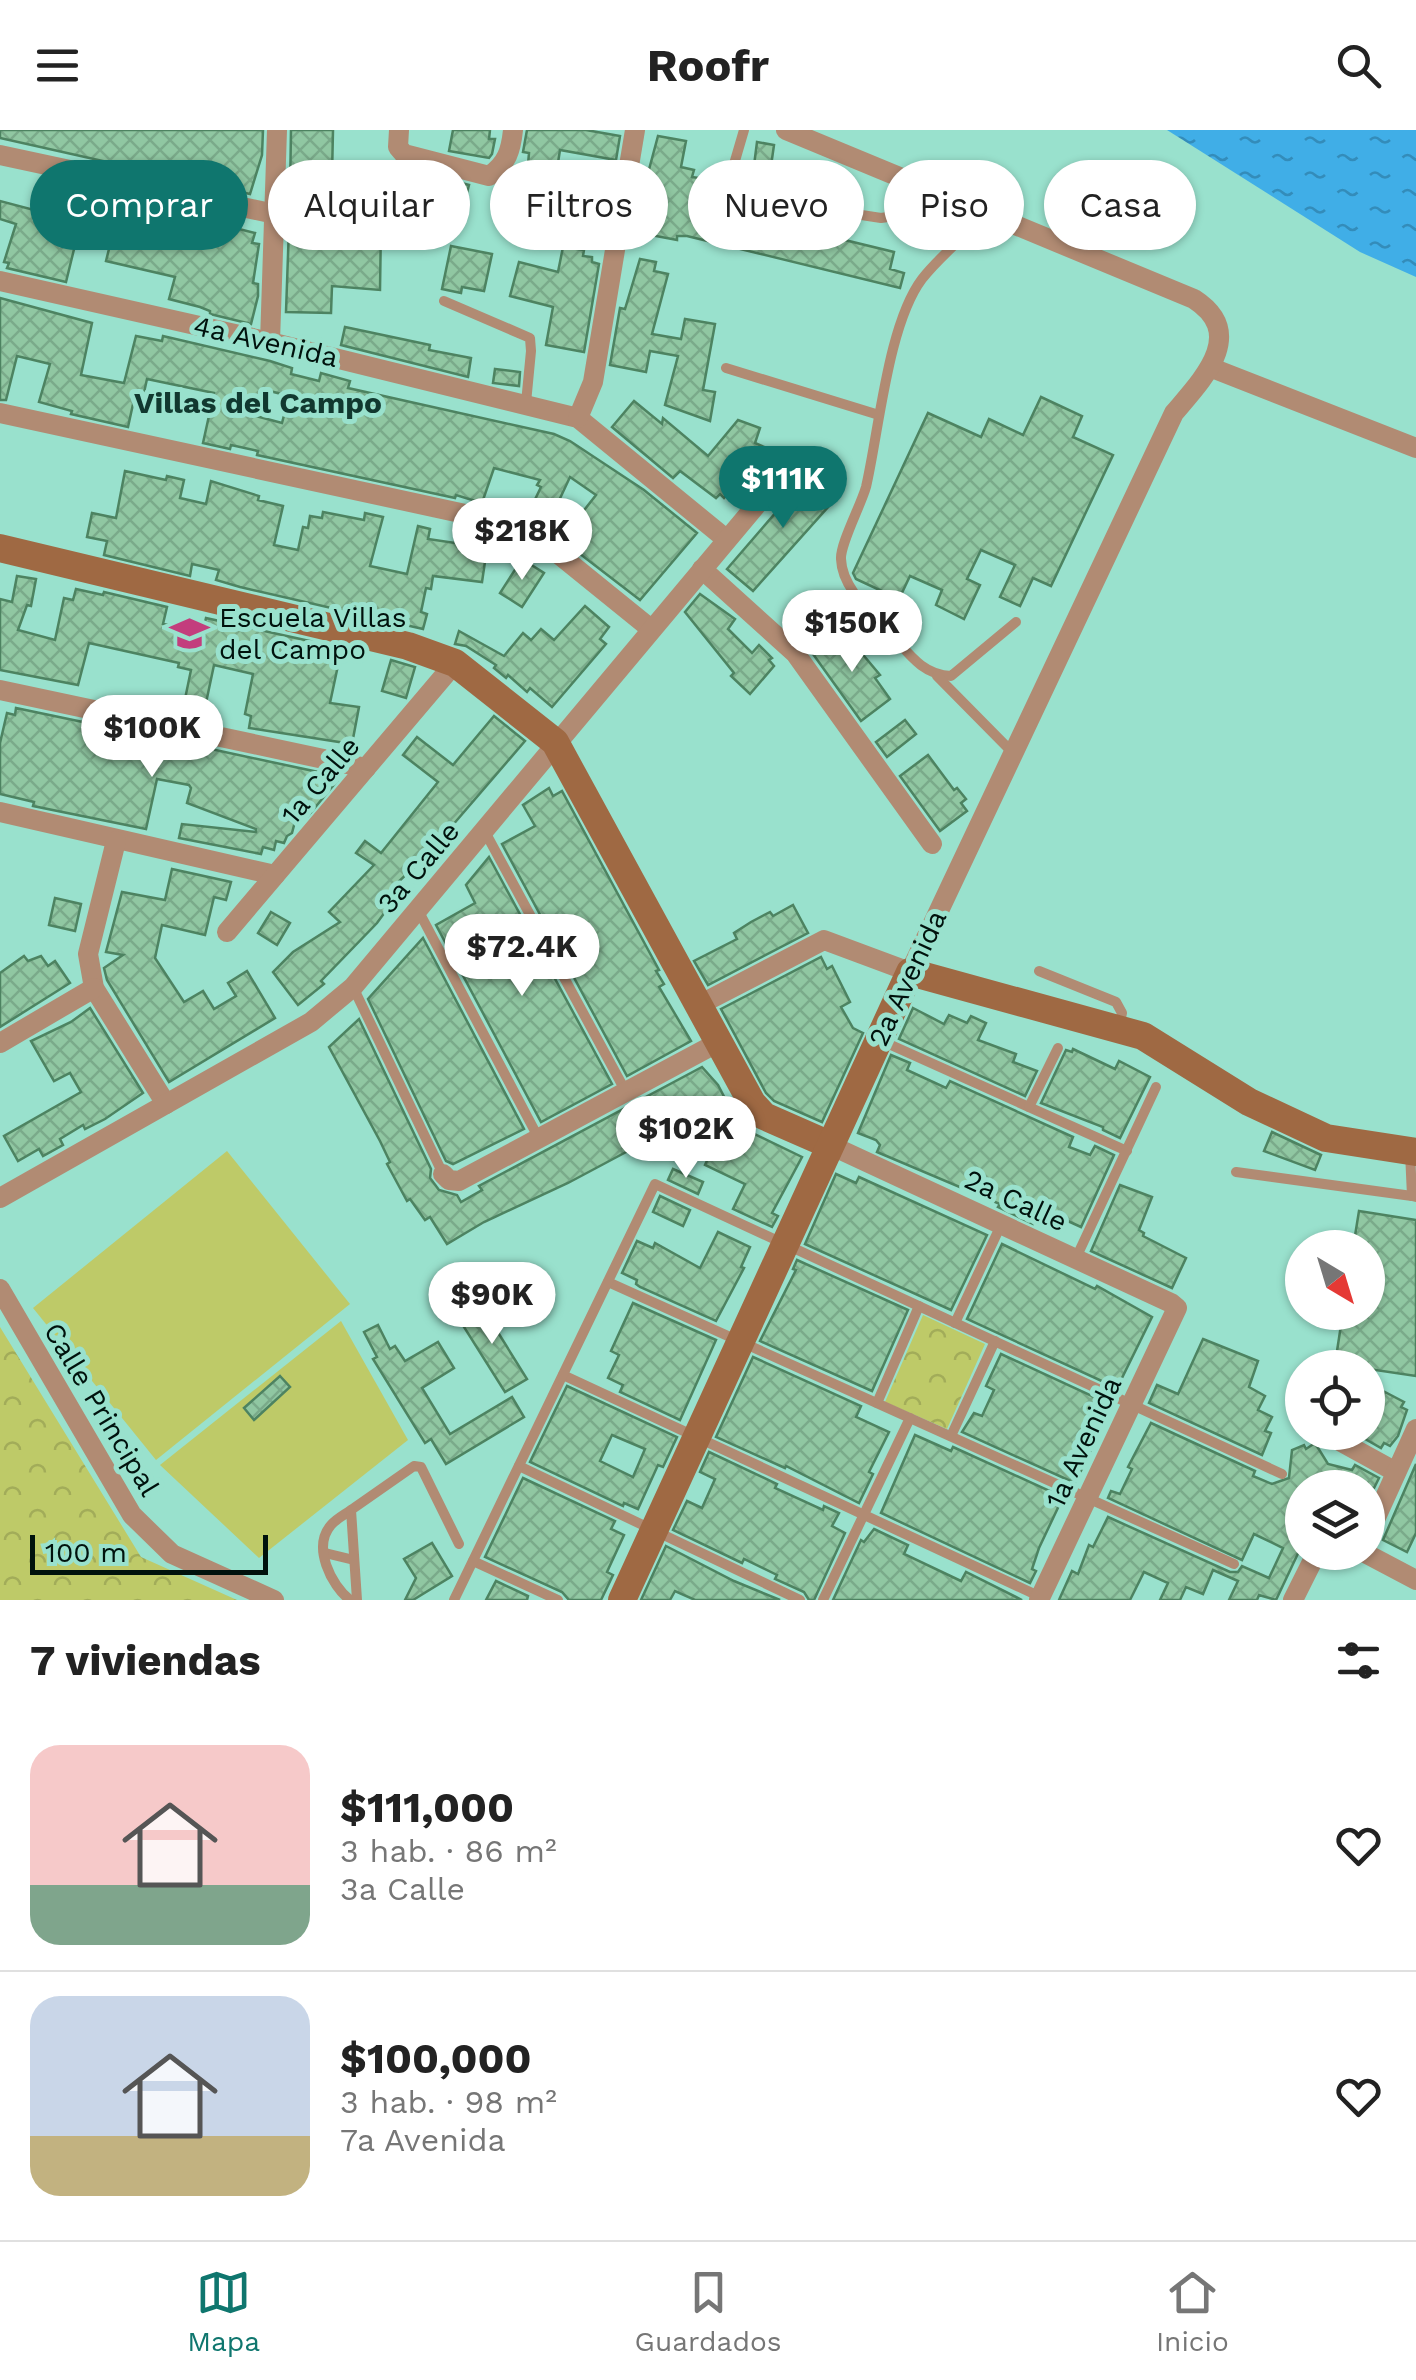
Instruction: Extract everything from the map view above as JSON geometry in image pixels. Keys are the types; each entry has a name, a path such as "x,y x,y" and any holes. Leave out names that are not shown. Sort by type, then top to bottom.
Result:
{"street":[{"path":"276,160 277,130"},
{"path":"399,130 398,147 404,154 489,176 501,168 510,152 513,130"},
{"path":"578,418 594,382 634,130"},
{"path":"786,130 884,171"},
{"path":"0,155 268,213"},
{"path":"1024,229 1211,310 1218,328 1212,368 1416,448"},
{"path":"270,342 273,250"},
{"name":"4a Avenida","path":"0,281 578,418 726,539"},
{"name":"2a Avenida","path":"622,1600 1012,752 1174,413 1212,368"},
{"path":"0,413 525,527 651,628"},
{"name":"3a Calle","path":"0,1198 312,1022 352,987 789,466"},
{"path":"0,548 408,646 455,663 555,742 697,1006 760,1112 830,1145"},
{"path":"702,569 795,652 932,844"},
{"name":"1a Calle","path":"227,932 455,663"},
{"path":"0,690 366,768"},
{"path":"0,812 275,875"},
{"path":"116,840 88,954 94,988 166,1104"},
{"path":"697,1006 824,940 910,972 1143,1036 1249,1102 1326,1138 1413,1151"},
{"path":"0,1043 94,988"},
{"path":"443,1174 449,1180 459,1181 717,1042"},
{"name":"2a Calle","path":"830,1145 1177,1308"},
{"name":"Calle Principal","path":"0,1289 132,1515 172,1554 274,1600"},
{"name":"1a Avenida","path":"1042,1599 1177,1308"},
{"path":"1385,1497 1416,1428"},
{"path":"1356,1450 1396,1472"},
{"path":"1385,1564 1416,1580"},
{"path":"1293,1600 1308,1570"}],"lane":[{"path":"735,160 744,130"},
{"path":"945,250 920,281 901,326 865,490 840,555 845,580 920,666 937,675 1012,752"},
{"path":"444,301 530,338 526,403"},
{"path":"726,368 880,415"},
{"path":"937,675 952,676 1016,622"},
{"path":"484,830 626,1092"},
{"path":"418,910 538,1137"},
{"path":"1039,972 1116,1002 1122,1013 1118,1030"},
{"path":"352,987 443,1174"},
{"path":"879,1040 1127,1151"},
{"path":"1030,1107 1058,1048"},
{"path":"1076,1258 1156,1087"},
{"path":"1236,1172 1414,1196 1413,1151"},
{"path":"454,1600 655,1184 1282,1474"},
{"path":"955,1323 1002,1224"},
{"path":"608,1282 1234,1564"},
{"path":"877,1403 919,1306"},
{"path":"951,1436 995,1341"},
{"path":"562,1376 1042,1599"},
{"path":"823,1600 910,1418"},
{"path":"350,1600 330,1579 325,1536 332,1524 418,1466 460,1544"},
{"path":"519,1466 784,1597 800,1600"},
{"path":"351,1510 358,1600"},
{"path":"325,1553 354,1560"},
{"path":"473,1560 558,1600"}],"green space":[{"path":"227,1151 350,1304 156,1460 33,1308"},
{"path":"923,1315 985,1344 947,1429 885,1402"},
{"path":"341,1321 408,1440 259,1558 160,1465"},
{"path":"0,1327 141,1557 237,1600 0,1600"}],"water":[{"path":"1167,130 1416,130 1416,277 1360,252"}],"building":[{"path":"0,130 263,130 262,155 250,194 248,160 98,160 0,138"},
{"path":"291,130 333,130 332,160 291,160"},
{"path":"453,130 490,130 489,139 495,139 492,154 489,158 449,151"},
{"path":"527,130 586,130 620,136 616,160 560,150 558,160 528,160 529,153 523,152"},
{"path":"658,136 686,141 681,167 688,169 688,236 668,238 668,160 652,160"},
{"path":"757,142 774,145 772,160 755,160"},
{"path":"0,201 30,209 30,250 74,250 66,282 7,268 9,263 4,262 16,224 0,219"},
{"path":"248,231 255,233 252,243 259,244 253,283 258,284 258,296 251,324 169,299 175,277 106,261 109,250 248,250"},
{"path":"864,245 894,252 890,269 904,273 900,288 744,250 864,250"},
{"path":"288,250 381,250 380,290 332,286 331,313 286,312"},
{"path":"450,250 492,254 484,291 462,287 461,293 442,289"},
{"path":"562,250 584,250 583,256 592,257 592,262 599,264 584,352 546,345 553,307 510,296 519,262 558,272"},
{"path":"640,259 656,262 654,271 668,274 652,334 681,339 685,319 715,324 703,390 715,392 710,421 665,405 678,356 650,351 646,372 610,365 620,308 625,309"},
{"path":"0,298 92,323 81,375 124,383 136,336 162,341 163,336 270,361 292,368 291,374 319,381 321,373 350,381 348,388 554,434 644,490 697,533 640,600 528,514 541,487 537,485 540,480 494,468 482,503 257,455 258,451 231,445 230,449 203,443 214,393 147,379 143,397 135,395 128,427 71,414 72,411 39,402 50,364 17,356 6,400 0,400","holes":["262,389 289,396 282,423 256,416","570,477 596,495 578,518 556,507"]},
{"path":"345,327 471,358 468,377 341,345"},
{"path":"495,369 520,372 519,386 493,383"},
{"path":"1041,397 1082,416 1073,437 1113,455 1051,586 1033,578 1020,606 1000,597 1015,565 981,550 967,579 980,585 964,619 936,605 942,590 910,576 899,599 856,579 853,573 928,413 981,437 989,419 1023,435"},
{"path":"634,401 662,424 663,418 708,456 738,420 760,428 755,443 769,449 724,498 720,494 716,498 680,471 673,478 612,427"},
{"path":"125,471 184,480 180,498 206,504 211,481 283,506 274,545 298,550 310,516 322,518 323,512 364,520 365,513 383,517 370,566 407,574 418,526 430,529 428,539 469,545 468,552 486,555 482,582 433,576 421,612 427,614 423,629 240,587 216,580 219,570 192,564 190,576 104,555 107,541 87,537 92,513 116,518"},
{"path":"814,475 838,496 753,591 727,569 777,511 801,476 807,482"},
{"path":"522,559 544,573 522,607 500,593"},
{"path":"17,576 36,579 31,606 27,605 18,630 55,640 64,598 73,600 76,589 167,607 163,624 180,627 179,631 202,635 206,618 330,649 329,654 340,656 330,703 359,707 352,744 249,728 251,716 245,714 253,674 214,665 203,717 172,711 175,697 185,699 191,670 178,667 179,663 89,643 78,685 0,670 0,599 12,602"},
{"path":"700,594 735,619 728,629 752,653 759,645 772,658 769,660 774,666 750,694 731,676 734,673 685,612"},
{"path":"585,606 609,627 600,639 606,644 552,707 530,688 527,692 508,675 506,678 494,668 496,665 466,646 455,644 459,631 504,656 523,633 531,640 541,629 554,640"},
{"path":"843,631 880,675 875,678 890,699 861,721 813,654"},
{"path":"391,660 415,667 406,698 382,691"},
{"path":"16,708 102,726 101,734 132,741 134,733 171,741 169,750 195,756 197,746 332,775 337,781 308,816 297,814 292,833 284,843 276,841 274,850 263,847 261,854 179,838 182,824 256,832 187,803 189,785 157,779 146,829 33,806 34,802 0,794 0,743 7,713 15,715"},
{"path":"494,716 525,741 427,855 395,885 388,898 393,901 377,923 321,981 324,984 298,1005 273,972 293,952 340,922 329,912 374,865 356,853 365,841 381,853 438,782 403,755 417,737 453,765"},
{"path":"905,720 916,734 887,757 876,742"},
{"path":"928,755 954,790 957,788 966,799 961,803 967,811 940,831 900,776"},
{"path":"549,788 553,796 562,791 659,970 656,971 664,984 659,987 691,1041 627,1076 502,844 535,826 523,805"},
{"path":"489,857 612,1084 541,1122 436,925 475,903 466,885"},
{"path":"172,869 231,882 226,900 214,897 205,935 162,925 155,958 184,1002 203,991 214,1009 236,996 228,983 247,971 275,1018 169,1082 107,980 104,968 123,955 106,952 122,892 165,900"},
{"path":"55,898 81,904 75,931 49,925"},
{"path":"793,905 808,933 708,985 694,961 737,939 734,933 751,922"},
{"path":"271,912 290,923 277,945 258,933"},
{"path":"423,938 524,1129 453,1164 446,1161 368,999"},
{"path":"24,956 28,961 41,956 48,966 55,961 70,983 0,1027 0,973"},
{"path":"821,957 827,969 832,966 850,1002 841,1007 853,1028 863,1033 822,1122 774,1101 766,1093 721,1009"},
{"path":"90,1008 143,1093 105,1119 85,1129 83,1125 60,1139 63,1145 43,1156 39,1149 18,1161 4,1136 81,1092 70,1073 54,1081 31,1041"},
{"path":"913,1008 944,1024 949,1015 967,1023 971,1016 986,1023 978,1040 1016,1054 1013,1062 1037,1071 1025,1096 899,1039"},
{"path":"359,1019 431,1169 430,1178 439,1190 457,1195 461,1202 482,1190 479,1186 702,1067 718,1085 731,1110 733,1106 743,1119 736,1125 802,1157 772,1213 778,1216 772,1227 733,1209 745,1184 705,1165 728,1117 696,1132 690,1118 447,1244 430,1217 425,1220 410,1199 407,1201 387,1164 390,1162 380,1141 329,1047"},
{"path":"1073,1049 1115,1069 1119,1061 1150,1077 1120,1138 1103,1127 1041,1103 1066,1050"},
{"path":"891,1055 910,1063 907,1070 946,1088 950,1081 1073,1137 1069,1147 1090,1155 1095,1146 1114,1155 1081,1227 1059,1217 1054,1227 1036,1219 1033,1224 998,1207 1000,1204 877,1152 880,1145 876,1140 858,1133"},
{"path":"1272,1132 1321,1155 1315,1170 1264,1151"},
{"path":"673,1169 703,1182 698,1194 668,1180"},
{"path":"836,1174 856,1183 859,1177 987,1235 951,1310 805,1244"},
{"path":"1120,1185 1152,1197 1139,1230 1143,1236 1186,1258 1172,1288 1091,1251"},
{"path":"660,1196 690,1210 683,1226 653,1212"},
{"path":"1359,1211 1416,1220 1416,1376 1385,1371 1385,1350 1337,1350 1340,1330 1385,1330 1385,1230 1356,1230"},
{"path":"718,1232 750,1247 741,1267 744,1268 716,1321 640,1287 637,1280 622,1273 637,1241 653,1248 655,1243 700,1268"},
{"path":"1002,1244 1095,1289 1097,1286 1152,1317 1117,1388 967,1319"},
{"path":"797,1260 908,1310 872,1391 760,1341 796,1270 793,1269"},
{"path":"479,1302 527,1379 505,1392 457,1316"},
{"path":"633,1303 716,1340 680,1420 620,1392 623,1385 608,1378 619,1355 611,1351"},
{"path":"378,1325 390,1349 395,1346 405,1361 438,1342 454,1368 422,1388 450,1434 512,1397 524,1417 446,1464 431,1439 425,1443 373,1359 377,1357 364,1332"},
{"path":"1203,1339 1258,1361 1249,1387 1265,1396 1258,1410 1272,1417 1265,1431 1271,1433 1262,1455 1149,1403 1157,1385 1178,1394"},
{"path":"1001,1354 1103,1401 1089,1427 1096,1430 1075,1483 962,1432 974,1413 982,1416 994,1390 986,1386"},
{"path":"753,1357 861,1406 856,1417 889,1432 859,1503 786,1466 716,1437"},
{"path":"280,1376 290,1387 254,1420 244,1408"},
{"path":"567,1386 677,1437 663,1467 658,1465 638,1509 624,1503 623,1506 530,1462","holes":["612,1435 645,1449 633,1477 600,1461"]},
{"path":"1385,1392 1404,1402 1401,1407 1407,1410 1390,1446 1385,1444"},
{"path":"1151,1423 1255,1471 1253,1476 1272,1484 1285,1479 1285,1570 1290,1570 1276,1600 1259,1595 1257,1600 1229,1600 1238,1581 1213,1570 1203,1594 1186,1587 1180,1600 1160,1600 1168,1583 1144,1572 1130,1600 1059,1600 1072,1571 1078,1574 1089,1545 1093,1547 1108,1517 1230,1572 1238,1572 1242,1566 1269,1578 1283,1548 1254,1534 1242,1560 1108,1498 1111,1491 1120,1494 1132,1469 1128,1467"},
{"path":"915,1435 951,1451 953,1447 1063,1497 1039,1548 1030,1583 881,1513"},
{"path":"1292,1450 1319,1450 1328,1464 1352,1470 1290,1470"},
{"path":"709,1452 777,1484 775,1488 823,1510 824,1506 839,1513 832,1526 845,1533 814,1600 775,1579 777,1575 673,1530 687,1501 702,1508 715,1479 700,1472"},
{"path":"1416,1464 1416,1533 1407,1552 1385,1541"},
{"path":"523,1478 615,1521 611,1529 624,1535 607,1572 613,1575 601,1600 569,1600 562,1592 485,1557"},
{"path":"874,1529 908,1545 904,1554 961,1581 966,1572 1022,1600 833,1600 861,1540 864,1542"},
{"path":"432,1543 452,1576 413,1600 405,1600 416,1578 404,1559"},
{"path":"666,1546 780,1600 695,1600 675,1591 670,1600 641,1600"},
{"path":"496,1581 528,1596 527,1600 486,1600"}],"place":[{"name":"Escuela Villas del Campo","path":"189,633"}],"district":[{"name":"Villas del Campo","path":"258,403"}]}
